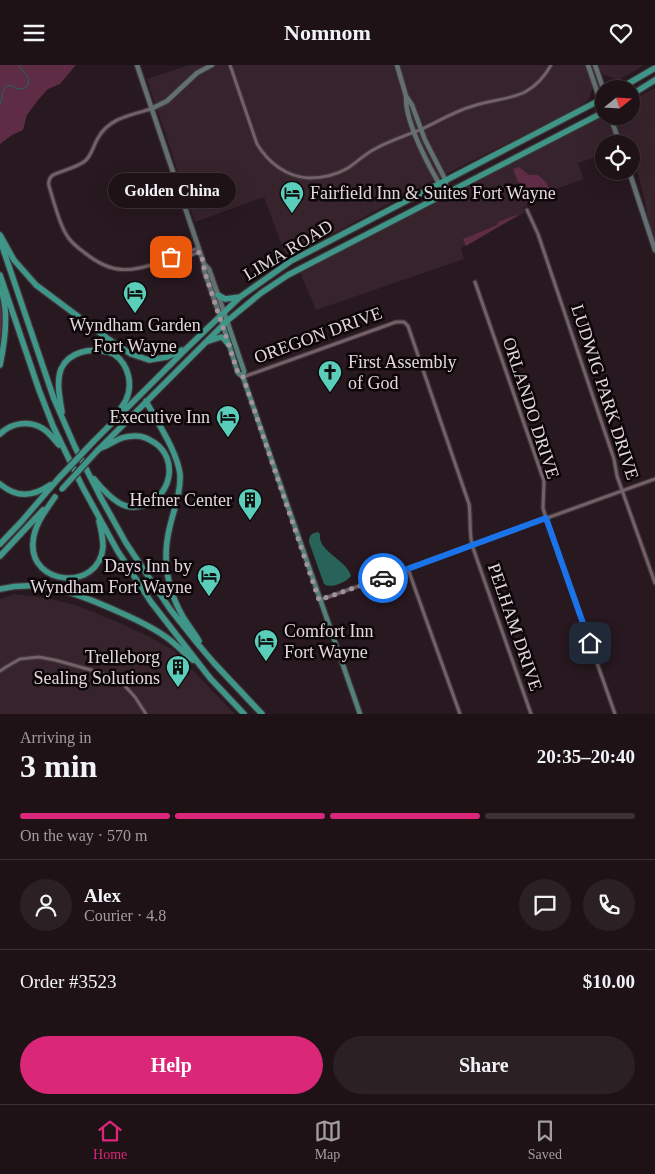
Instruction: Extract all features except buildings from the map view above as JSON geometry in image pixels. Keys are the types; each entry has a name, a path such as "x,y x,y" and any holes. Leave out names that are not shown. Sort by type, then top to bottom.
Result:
{"highway":[{"path":"634,80 655,68"},
{"path":"640,89 655,80"},
{"name":"LIMA ROAD","path":"0,544 109,425 240,297 291,261 595,105"},
{"name":"LIMA ROAD","path":"0,556 98,449 202,345 261,293 288,275 595,117"},
{"path":"0,235 14,260 36,285 131,354 149,360 166,357 186,349"},
{"path":"0,240 48,382 64,421 87,472 126,543 170,609 197,643 262,714"},
{"path":"0,275 52,426 117,550 151,602 203,670 244,714"},
{"path":"0,281 5,308 4,345 0,365"},
{"path":"218,295 225,299 240,297"},
{"path":"202,345 220,337 229,345"},
{"path":"64,421 59,383 61,370 68,360 78,353 99,350 114,354 124,363 130,375 126,401 109,425"},
{"path":"146,401 174,454 180,475 179,493 167,541 166,565 168,579 182,615 214,663"},
{"path":"0,434 12,426 26,423 34,424 47,431 65,452"},
{"path":"87,472 101,488 126,506 138,507 150,503 167,485 170,473 168,459 162,448 147,438 136,436 123,437 98,449"},
{"path":"0,484 14,493 29,494 43,489 57,480"},
{"path":"55,497 44,511 34,536 33,544 34,552 41,566 47,572 61,579 76,578 86,574 97,564 101,556 102,536 95,509"},
{"path":"0,589 34,585 74,593 136,620 158,632 203,670"}],"main road":[{"path":"137,65 200,250 204,270 244,371 243,377 360,714"},
{"path":"151,109 167,101 197,73 212,65"},
{"path":"397,65 406,96 407,111 414,132 445,194"},
{"path":"588,65 595,82"},
{"path":"595,65 600,80"},
{"path":"406,96 412,105 420,129 446,181 445,194"},
{"path":"632,180 655,250"},
{"path":"204,264 210,269 222,314"},
{"path":"225,323 229,345 238,373 243,377"}],"street":[{"path":"230,65 257,144 267,159 286,172 308,177 334,175 348,168 380,146 450,115 526,91 541,79 551,65"},
{"path":"151,109 121,118 112,123 104,129 87,160 53,175 49,180 49,186 63,229 66,235 82,251 103,266 113,269 135,270 171,257 200,250"},
{"name":"LUDWIG PARK DRIVE","path":"527,210 541,243 655,583"},
{"name":"ORLANDO DRIVE","path":"475,282 544,481 546,518 615,714"},
{"name":"OREGON DRIVE","path":"243,377 396,322 404,322"},
{"name":"PELHAM DRIVE","path":"404,322 408,326 469,504 472,545 531,714"},
{"path":"319,600 655,479"},
{"path":"408,569 460,714"},
{"path":"0,671 20,659 38,657 90,670 112,677 124,685 135,697 146,714"}],"shaded area":[{"path":"76,65 60,84 48,89 38,100 27,115 23,130 0,144 0,66"},
{"path":"189,65 585,65 592,90 588,100 578,108 410,192 288,258 264,197 195,222 147,79"},
{"path":"599,65 644,65 619,80 602,74"},
{"path":"655,88 655,243 640,180 640,135 595,135 595,157 578,163 584,179 550,191 526,203 527,206 523,208 524,213 461,248 464,259 316,310 300,272 595,120 595,125 640,125 640,96"},
{"path":"519,167 529,175 538,175 546,182 550,191 526,203 513,169"},
{"path":"517,216 466,246 463,239"},
{"path":"0,298 3,321 0,350"},
{"path":"318,532 320,540 327,551 344,565 351,576 342,583 334,586 324,584 309,542 311,535"},
{"path":"14,594 47,598 76,605 150,637 173,650 235,714 0,714 0,599"}],"waterway":[{"path":"0,105 3,90 7,86 10,85 18,89 25,88 28,85 28,78 19,65"}],"way so far":[{"path":"171,257 168,259 172,261 200,252 204,270 238,373 243,377 319,600 383,578"}],"place":[{"name":"Fairfield Inn & Suites Fort Wayne","path":"292,214"},
{"name":"Golden China","path":"171,257"},
{"name":"Wyndham Garden Fort Wayne","path":"135,314"},
{"name":"First Assembly of God","path":"330,393"},
{"name":"Executive Inn","path":"228,438"},
{"name":"Hefner Center","path":"250,521"},
{"name":"Days Inn by Wyndham Fort Wayne","path":"209,597"},
{"name":"Comfort Inn Fort Wayne","path":"266,662"},
{"name":"Trelleborg Sealing Solutions","path":"178,688"}],"route":[{"path":"383,578 546,518 590,643"}]}
